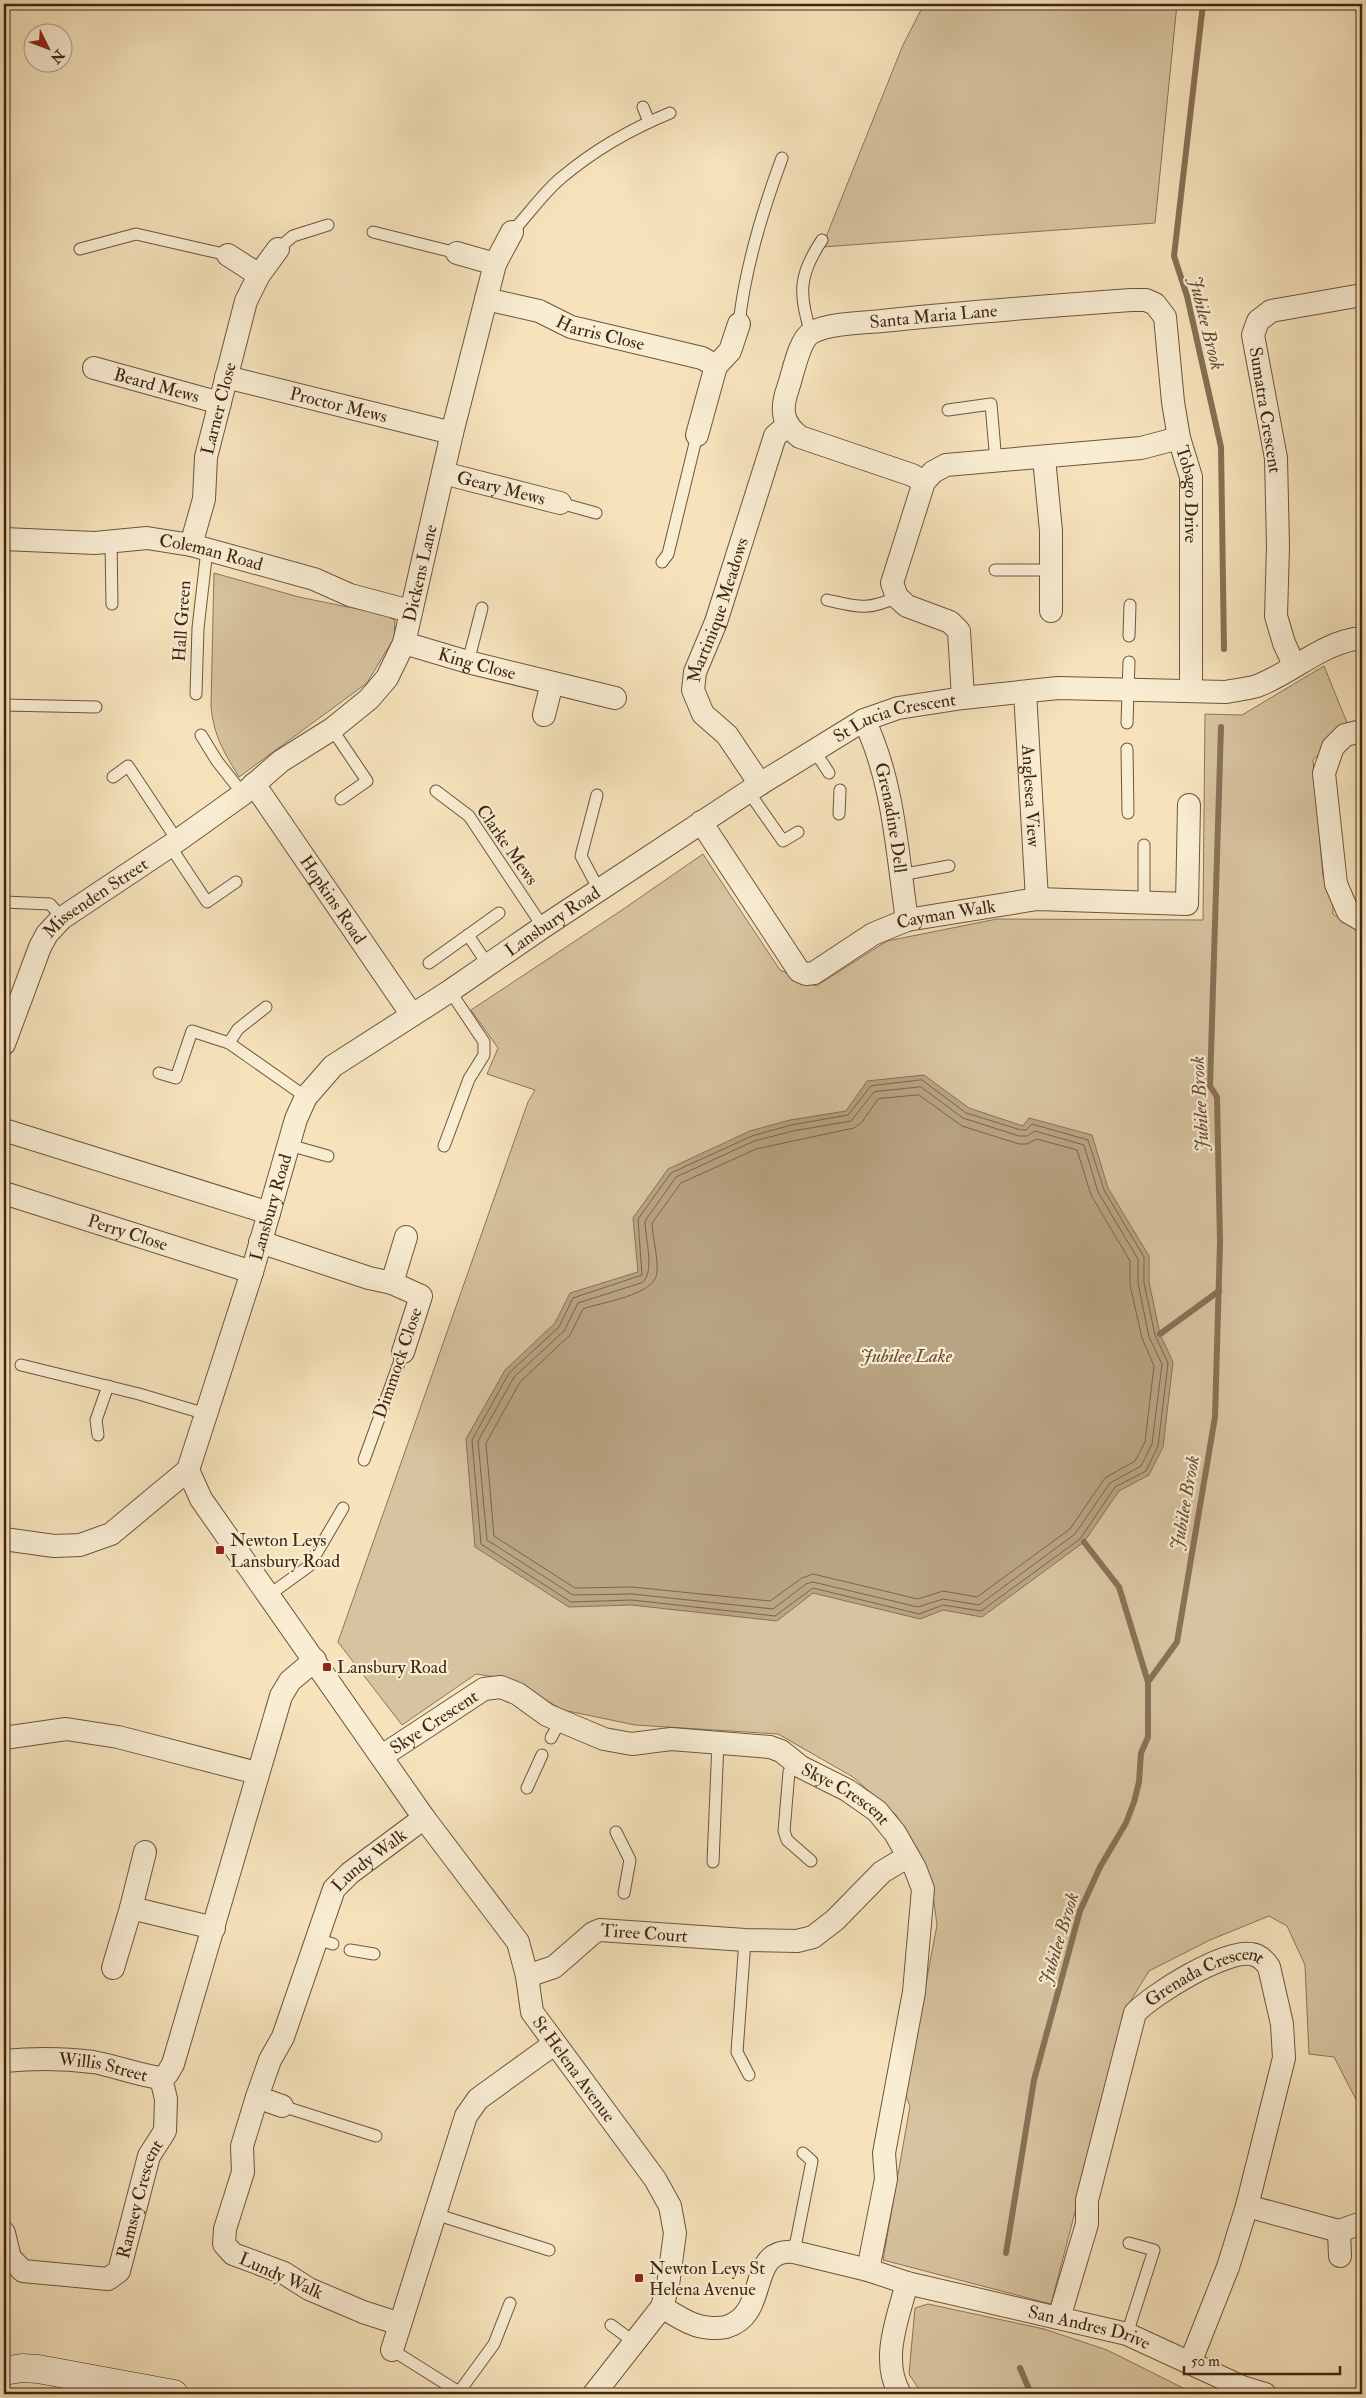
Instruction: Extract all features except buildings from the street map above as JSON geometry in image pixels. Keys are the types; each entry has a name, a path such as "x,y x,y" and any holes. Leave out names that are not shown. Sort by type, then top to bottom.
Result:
{"street":[{"name":"Dickens Lane","path":"249,789 281,761 332,729 369,699 387,678 404,643 452,434 495,264 512,232"},
{"name":"Larner Close","path":"199,548 206,457 246,301 259,275 278,249"},
{"path":"457,253 495,264"},
{"path":"228,255 259,275"},
{"name":"Sumatra Crescent","path":"1294,665 1284,643 1276,616 1278,546 1276,458 1253,335 1258,321 1271,311 1362,295"},
{"name":"Harris Close","path":"486,299 539,311 570,327 702,358 716,366"},
{"name":"Santa Maria Lane","path":"811,332 834,327 964,312 1131,300 1146,300 1155,304"},
{"name":"Tobago Drive","path":"1155,304 1165,317 1173,402 1179,438 1191,477 1191,690"},
{"path":"697,435 716,366 730,351 739,324"},
{"path":"811,332 803,341 783,404 783,415 788,425 800,437 912,475 924,482"},
{"name":"Beard Mews","path":"94,368 220,403"},
{"name":"Proctor Mews","path":"226,377 452,434"},
{"name":"Martinique Meadows","path":"754,788 727,735 703,714 693,690 694,672 716,622 775,436 788,425"},
{"path":"963,698 959,631 950,622 907,606 897,598 892,583 924,482 933,472 946,466 1140,448 1179,438"},
{"path":"1044,458 1051,531 1051,611"},
{"name":"Geary Mews","path":"443,474 560,503"},
{"name":"Coleman Road","path":"4,540 73,543 111,542 147,538 199,548 314,579 350,595 410,611"},
{"name":"St Lucia Crescent","path":"603,887 814,750 864,720 898,708 963,698 1058,688 1226,692 1258,686 1323,650 1348,640 1362,638"},
{"name":"King Close","path":"404,643 468,662 615,698"},
{"path":"544,715 552,683"},
{"name":"Anglesea View","path":"1025,692 1037,899"},
{"name":"Grenadine Dell","path":"864,720 876,744 886,778 907,920"},
{"path":"1362,731 1345,736 1333,747 1324,773 1336,884 1348,912 1362,920"},
{"name":"Missenden Street","path":"4,1044 40,946 47,934 62,918 249,789"},
{"name":"Hopkins Road","path":"249,789 412,1015"},
{"name":"Cayman Walk","path":"701,822 799,970 806,974 814,973 873,934 907,920 1037,899 1187,904 1189,805"},
{"name":"Lansbury Road","path":"188,1470 252,1272 296,1119 306,1097 333,1066 450,991 603,887"},
{"path":"4,1130 269,1214"},
{"name":"Perry Close","path":"4,1193 252,1272"},
{"path":"392,1282 406,1237"},
{"name":"Dimmock Close","path":"260,1242 369,1278 392,1282 421,1296 403,1352"},
{"path":"4,1539 54,1546 80,1545 111,1534 188,1470"},
{"name":"St Helena Avenue","path":"188,1470 200,1499 315,1660 424,1818 518,1942 527,1976 532,2012 655,2178 670,2206 675,2233 668,2285 662,2307"},
{"name":"Willis Street","path":"4,2061 39,2057 94,2062 139,2075 162,2078 167,2074 173,2064 281,1696 290,1681 315,1660"},
{"name":"Skye Crescent","path":"382,1756 484,1689 501,1687 518,1694 546,1715 555,1729 632,1744 671,1739 770,1747 781,1751 796,1763 847,1790 877,1811 895,1833 915,1868 923,1889 914,1992 884,2153 886,2179 868,2270"},
{"path":"4,1738 66,1729 118,1737 257,1774"},
{"name":"Lundy Walk","path":"400,2324 354,2308 309,2289 284,2273 233,2254 224,2244 225,2229 243,2172 242,2146 257,2097 270,2060 283,2037 324,1941 334,1889 350,1872 424,1818"},
{"path":"113,1968 145,1852"},
{"name":"Tiree Court","path":"527,1976 554,1967 593,1933 620,1924 746,1940 797,1941 813,1937 834,1920 882,1872 907,1856"},
{"path":"131,1908 214,1928"},
{"name":"Grenada Crescent","path":"1060,2318 1087,2224 1087,2200 1136,2013 1144,2004 1199,1969 1229,1957 1251,1954 1264,1960 1269,1967 1282,2024 1284,2058 1248,2206 1228,2267 1190,2363"},
{"path":"392,2350 466,2116 478,2099 554,2044"},
{"name":"Ramsey Crescent","path":"4,2232 10,2258 23,2271 108,2279 119,2271 149,2156 164,2131 166,2099 162,2078"},
{"path":"257,2097 282,2106"},
{"path":"1248,2206 1338,2231 1362,2223"},
{"path":"1338,2231 1340,2256"},
{"path":"594,2394 662,2307 694,2325 718,2329 735,2324 748,2312 756,2293 763,2267 773,2256 794,2252 868,2270 907,2283 890,2346 894,2384 900,2394"},
{"name":"San Andres Drive","path":"907,2283 1127,2334 1190,2363 1240,2391 1265,2394"},
{"path":"10,2367 38,2369 174,2394"}],"lane":[{"path":"643,107 649,122"},
{"path":"512,232 560,179 612,142 670,113"},
{"path":"739,324 742,294 763,208 782,158"},
{"name":"Larner Close","path":"278,249 293,236 328,225"},
{"path":"373,232 457,253"},
{"path":"80,249 136,234 228,255"},
{"path":"811,332 804,313 802,279 811,257 822,240"},
{"path":"948,410 991,404 996,462"},
{"path":"662,562 668,554 697,435"},
{"path":"560,503 596,513"},
{"path":"111,542 112,604"},
{"name":"Hall Green","path":"196,694 199,548"},
{"path":"995,570 1051,570"},
{"path":"827,600 860,608 876,607 897,598"},
{"path":"1129,636 1130,605"},
{"path":"468,662 482,608"},
{"path":"1127,723 1129,662"},
{"path":"4,705 96,708"},
{"path":"332,729 367,781 341,799"},
{"path":"201,735 216,761 249,789"},
{"path":"1127,749 1128,813"},
{"path":"814,750 829,773"},
{"path":"113,777 128,766 207,902 236,882"},
{"path":"754,788 783,841 798,832"},
{"path":"839,814 840,790"},
{"name":"Clarke Mews","path":"436,791 469,816 542,927"},
{"path":"597,795 581,856 603,887"},
{"path":"1144,845 1144,902"},
{"path":"900,875 949,866"},
{"path":"4,902 50,904 62,918"},
{"path":"429,963 499,913"},
{"path":"468,935 488,965"},
{"path":"444,1146 469,1079 484,1055 484,1042 450,991"},
{"path":"229,1043 238,1028 266,1007"},
{"path":"159,1073 176,1078 192,1030 229,1043 306,1097"},
{"path":"289,1145 328,1156"},
{"name":"Dimmock Close","path":"364,1460 403,1352"},
{"path":"21,1365 108,1386 206,1414"},
{"path":"98,1435 96,1420 108,1386"},
{"path":"269,1595 309,1566 343,1508"},
{"path":"713,1862 718,1742"},
{"path":"527,1788 542,1755"},
{"path":"796,1763 789,1772 784,1831 787,1840 811,1861"},
{"path":"616,1832 630,1860 624,1893"},
{"path":"746,1940 737,2052 750,2075"},
{"path":"350,1950 374,1954"},
{"path":"282,2106 376,2136"},
{"path":"794,2252 812,2161 803,2152"},
{"path":"435,2214 549,2250"},
{"path":"1127,2334 1154,2250 1128,2243"},
{"path":"392,2350 460,2393 494,2344 510,2302"},
{"path":"611,2325 634,2342"}],"shaded area":[{"path":"924,4 1177,4 1155,223 822,247 903,45"},
{"path":"214,573 299,597 382,614 395,620 394,638 367,683 239,777 224,752 212,718"},
{"path":"1324,666 1348,725 1313,760 1323,876 1331,894 1333,914 1362,933 1362,2111 1334,2057 1309,2054 1305,1965 1287,1926 1269,1916 1210,1940 1149,1971 1130,2002 1051,2304 883,2260 910,2106 905,2094 937,1925 931,1881 918,1850 896,1815 853,1777 778,1734 635,1725 563,1710 510,1679 476,1674 402,1725 338,1642 528,1102 535,1090 487,1074 498,1048 471,1010 703,854 780,970 816,986 887,941 997,919 1203,920 1205,714 1242,715"},
{"path":"928,2304 1044,2329 1107,2350 1195,2394 922,2394 909,2374 915,2308"}],"water":[{"name":"Jubilee Lake","path":"924,1075 969,1108 1023,1126 1029,1118 1092,1135 1108,1188 1149,1256 1149,1282 1160,1334 1173,1362 1163,1447 1149,1475 1119,1491 1084,1542 982,1617 943,1610 920,1619 813,1593 777,1621 631,1605 569,1607 475,1547 466,1439 505,1370 555,1323 570,1293 638,1272 633,1218 668,1169 750,1131 790,1120 846,1111 867,1081"}],"waterway":[{"name":"Jubilee Brook","path":"1203,4 1174,256 1187,296 1221,447 1224,649"},
{"name":"Jubilee Brook","path":"1006,2253 1034,2080 1080,1911 1100,1867 1126,1823 1134,1802 1139,1782 1141,1753 1148,1737 1148,1682 1177,1642 1215,1417 1220,1242 1217,1097 1210,1086 1221,727"},
{"path":"1160,1334 1219,1291"},
{"path":"1084,1542 1119,1587 1148,1682"},
{"name":"Jubilee Brook","path":"1020,2368 1031,2394"}],"place":[{"name":"Newton Leys Lansbury Road","path":"220,1550"},
{"name":"Lansbury Road","path":"327,1667"},
{"name":"Newton Leys St Helena Avenue","path":"639,2278"}]}
